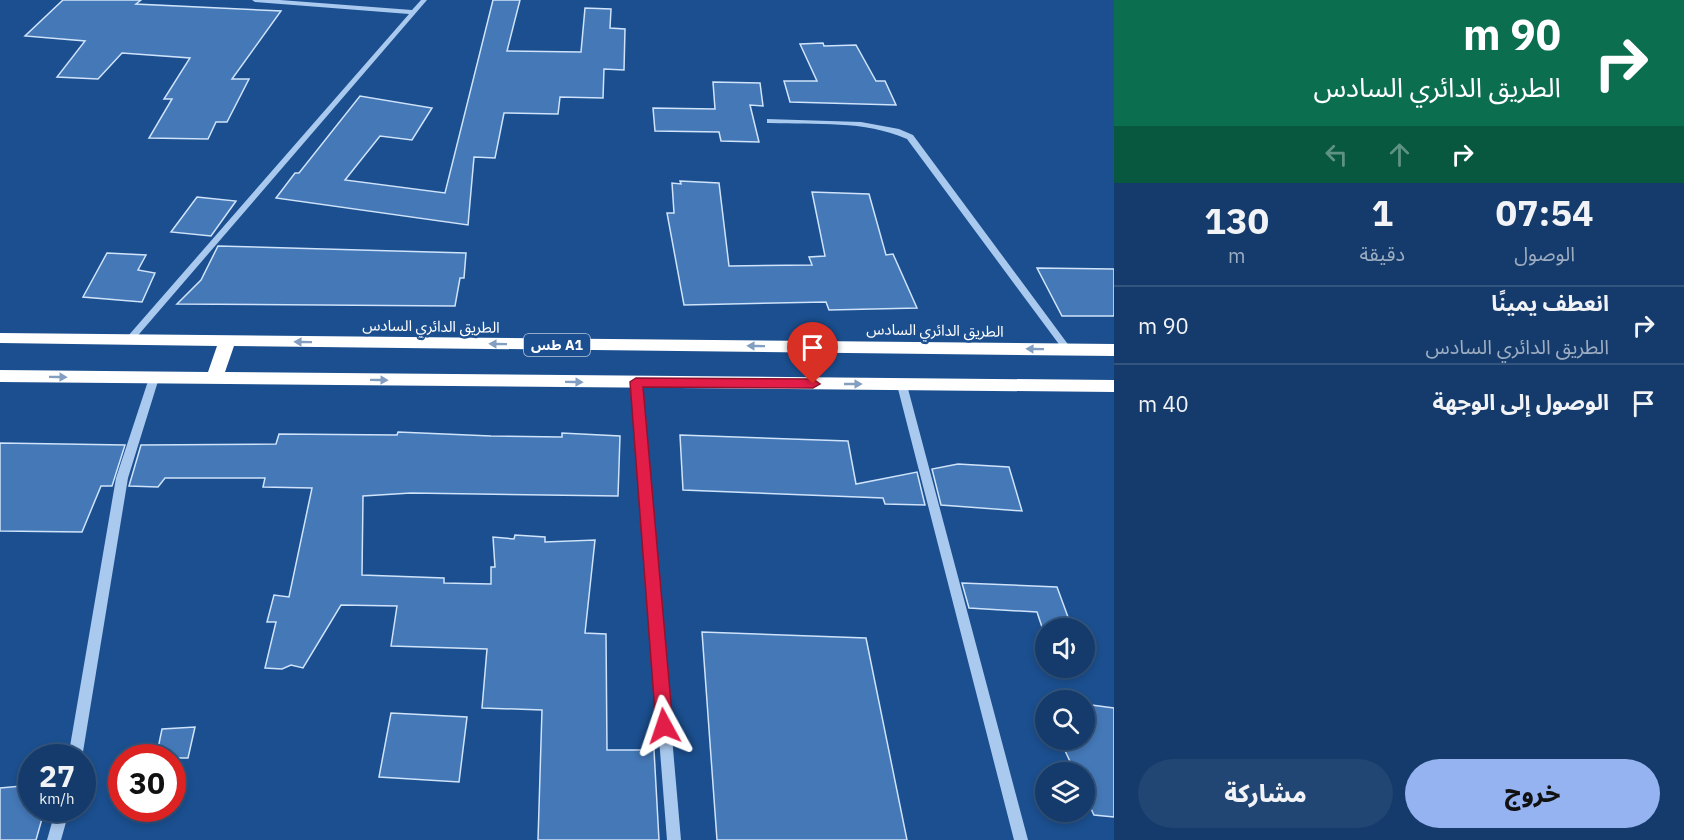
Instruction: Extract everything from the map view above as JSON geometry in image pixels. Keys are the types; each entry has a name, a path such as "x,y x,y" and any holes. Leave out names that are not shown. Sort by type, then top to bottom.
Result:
{"highway":[{"name":"الطريق الدائري السادس","path":"0,338 1114,350"},
{"path":"214,379 227,342"},
{"path":"0,376 1114,386"}],"street":[{"path":"255,0 414,12"},
{"path":"131,338 424,0"},
{"path":"770,122 878,126 899,131 910,137 1067,349"},
{"path":"77,744 122,478 154,378"},
{"path":"636,382 674,840"},
{"path":"902,385 1021,840"},
{"path":"54,840 59,822"}],"building":[{"path":"63,0 141,0 136,4 281,11 232,79 249,79 227,122 216,122 208,139 149,138 172,99 164,99 190,58 122,53 98,79 57,77 85,41 25,36"},
{"path":"493,0 520,0 507,51 581,52 585,8 611,9 610,28 625,29 624,70 604,69 603,98 560,97 558,114 504,113 495,158 474,157 468,225 276,198 295,173 299,173 360,96 432,108 412,140 380,136 345,180 445,193"},
{"path":"823,43 824,46 856,45 876,81 885,81 896,105 790,102 784,81 817,81 800,44"},
{"path":"713,82 760,83 763,106 750,105 759,142 721,141 719,132 655,131 653,108 715,109"},
{"path":"680,181 719,183 729,266 812,265 809,257 825,256 812,192 869,194 886,255 893,254 917,308 829,310 826,302 684,305 667,213 674,213 672,183 681,184"},
{"path":"197,197 236,201 211,236 171,232"},
{"path":"218,246 466,253 464,278 460,278 455,306 177,304 201,280"},
{"path":"107,253 146,255 138,270 155,273 142,302 83,297"},
{"path":"1037,268 1114,269 1114,316 1062,316"},
{"path":"398,432 491,436 562,437 562,433 620,436 618,496 411,493 363,496 362,575 444,578 444,583 491,584 491,567 495,567 493,537 514,539 515,535 545,537 545,542 595,540 585,633 606,634 607,750 654,750 659,840 538,840 542,710 482,708 487,649 391,646 397,606 341,605 303,668 291,665 282,669 265,668 276,622 267,622 274,595 289,597 312,488 263,487 265,478 165,478 158,487 129,486 141,445 276,444 279,434 397,435"},
{"path":"680,435 848,441 856,484 917,472 925,505 885,504 883,498 683,490"},
{"path":"0,443 125,445 112,486 101,486 82,532 0,531"},
{"path":"958,464 1009,467 1022,511 941,505 932,469"},
{"path":"962,583 1057,587 1068,618 1039,618 1037,612 969,608"},
{"path":"702,632 866,638 907,840 717,840"},
{"path":"1095,705 1114,708 1114,817 1095,815 1095,762 1070,762 1065,750 1095,750"},
{"path":"391,713 467,717 459,782 379,777"},
{"path":"195,727 188,758 186,758 186,744 159,744 162,729"},
{"path":"18,786 18,822 41,822 36,840 0,840 0,788"}],"route":[{"path":"664,726 636,382 813,384"}]}
